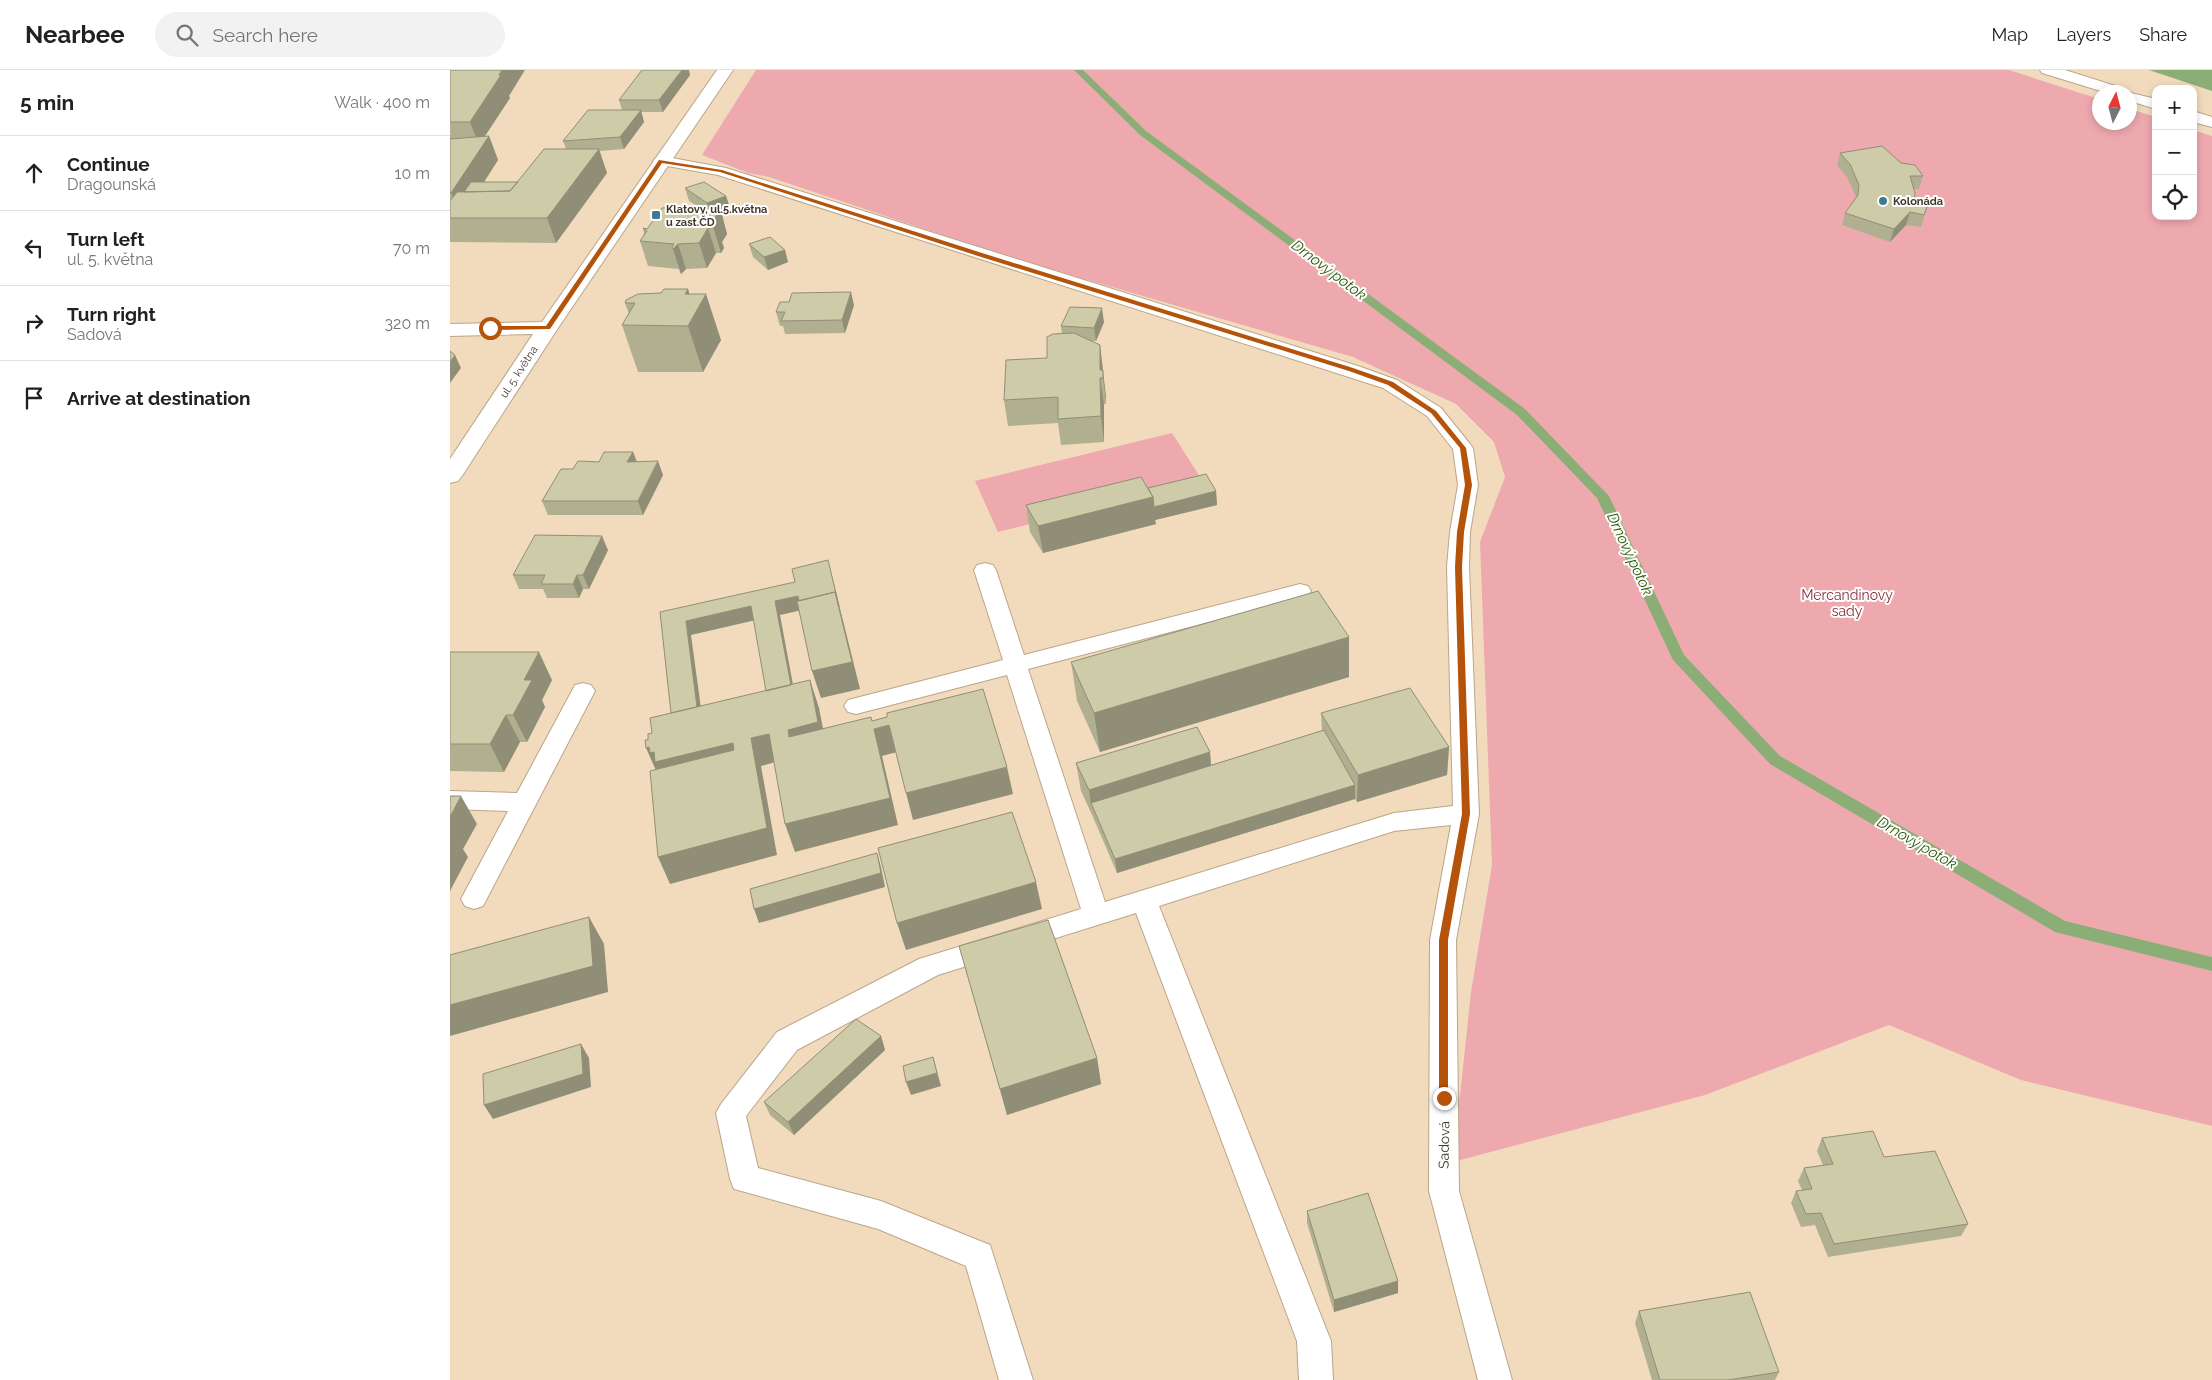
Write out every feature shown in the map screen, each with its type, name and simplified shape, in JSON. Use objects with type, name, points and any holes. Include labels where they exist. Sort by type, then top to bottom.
[{"type":"street","name":"ul. 5. května","points":[[450,476],[660,161],[724,70]]},
{"type":"street","points":[[2048,70],[2096,85]]},
{"type":"street","points":[[2137,98],[2152,103]]},
{"type":"street","points":[[2197,117],[2212,122]]},
{"type":"street","points":[[450,330],[548,328]]},
{"type":"lane","name":"Sadová","points":[[660,161],[721,171],[1351,370],[1390,384],[1434,412],[1463,448],[1468,485],[1460,532],[1458,567],[1466,814],[1443,940],[1444,1191],[1495,1380]]},
{"type":"lane","points":[[984,570],[1096,915]]},
{"type":"lane","points":[[856,706],[1300,591]]},
{"type":"lane","points":[[474,899],[583,690]]},
{"type":"lane","points":[[450,800],[525,802]]},
{"type":"lane","points":[[1016,1380],[979,1256],[881,1215],[745,1179],[730,1113],[787,1041],[929,967],[1394,822],[1466,814]]},
{"type":"lane","points":[[1144,900],[1314,1341],[1316,1380]]},
{"type":"green space","name":"Mercandinovy sady","points":[[756,70],[2009,70],[2092,97],[2092,130],[2137,130],[2137,111],[2152,116],[2152,220],[2197,220],[2197,131],[2212,136],[2212,1126],[2021,1080],[1889,1025],[1705,1095],[1453,1162],[1471,992],[1492,865],[1480,542],[1505,477],[1494,442],[1456,404],[1353,357],[1005,256],[769,177],[748,173],[702,155]]},
{"type":"green space","points":[[1172,433],[1202,480],[998,532],[975,481]]},
{"type":"shaded area","points":[[2149,70],[2212,70],[2212,91]]},
{"type":"building","points":[[450,70],[502,70],[499,75],[501,75],[470,122],[450,122]]},
{"type":"building","points":[[642,70],[682,70],[659,100],[619,100]]},
{"type":"building","points":[[588,110],[641,110],[620,137],[563,141]]},
{"type":"building","points":[[489,136],[451,193],[450,193],[450,139]]},
{"type":"building","name":"Kolonáda","points":[[1882,146],[1901,163],[1915,165],[1923,176],[1910,176],[1915,193],[1914,201],[1928,204],[1924,215],[1910,212],[1894,229],[1845,213],[1858,195],[1859,185],[1850,164],[1840,153]]},
{"type":"building","points":[[544,149],[599,149],[547,218],[450,218],[450,201],[457,192],[510,191]]},
{"type":"building","points":[[471,182],[518,182],[510,191],[464,192]]},
{"type":"building","points":[[704,182],[726,196],[707,203],[685,188]]},
{"type":"building","points":[[683,206],[720,209],[712,223],[717,223],[713,228],[708,228],[699,243],[678,244],[673,249],[674,244],[640,241],[647,231],[643,228],[647,229],[662,208]]},
{"type":"building","points":[[770,237],[785,250],[764,257],[749,244]]},
{"type":"building","points":[[664,289],[688,289],[685,294],[706,294],[688,326],[622,325],[635,303],[625,303],[626,300],[638,294],[661,293]]},
{"type":"building","points":[[851,292],[842,320],[781,321],[785,312],[776,312],[780,302],[789,302],[792,293]]},
{"type":"building","points":[[1070,307],[1102,308],[1094,328],[1061,326]]},
{"type":"building","points":[[1074,333],[1100,345],[1100,370],[1103,370],[1103,378],[1100,378],[1101,416],[1058,419],[1058,397],[1004,400],[1006,360],[1047,358],[1047,337],[1053,334]]},
{"type":"building","points":[[450,351],[455,355],[450,362]]},
{"type":"building","points":[[604,452],[633,452],[627,462],[658,461],[638,501],[542,501],[561,469],[573,469],[578,461],[599,462]]},
{"type":"building","points":[[1206,474],[1216,491],[1154,507],[1153,497],[1148,488]]},
{"type":"building","points":[[1141,477],[1153,497],[1038,526],[1026,505]]},
{"type":"building","points":[[535,535],[602,536],[583,575],[577,575],[573,584],[541,584],[545,575],[513,575]]},
{"type":"building","points":[[828,560],[839,606],[835,592],[799,601],[798,596],[775,601],[791,685],[766,691],[751,606],[686,621],[697,707],[671,713],[660,612],[795,582],[792,569]]},
{"type":"building","points":[[1318,591],[1349,637],[1094,713],[1071,662]]},
{"type":"building","points":[[835,592],[852,662],[812,671],[797,601]]},
{"type":"building","points":[[450,652],[539,652],[524,680],[532,680],[513,715],[506,715],[490,744],[450,744]]},
{"type":"building","points":[[810,680],[818,722],[788,730],[789,737],[871,717],[872,721],[887,717],[887,713],[983,689],[1007,767],[906,793],[889,725],[874,729],[890,798],[785,824],[769,734],[751,738],[767,828],[658,857],[650,771],[734,750],[733,743],[655,762],[654,752],[650,753],[649,747],[646,748],[645,740],[648,740],[648,734],[652,733],[650,718]]},
{"type":"building","points":[[1410,688],[1449,747],[1358,775],[1321,713]]},
{"type":"building","points":[[1197,727],[1210,752],[1089,790],[1076,763]]},
{"type":"building","points":[[1324,730],[1355,785],[1115,859],[1091,803]]},
{"type":"building","points":[[450,796],[461,796],[450,817]]},
{"type":"building","points":[[1012,812],[1036,882],[897,923],[878,848]]},
{"type":"building","points":[[877,853],[881,873],[754,909],[750,889]]},
{"type":"building","points":[[589,917],[593,966],[450,1005],[450,955]]},
{"type":"building","points":[[1048,920],[1097,1058],[1000,1089],[959,946]]},
{"type":"building","points":[[856,1019],[881,1036],[788,1122],[764,1102]]},
{"type":"building","points":[[581,1044],[583,1074],[484,1105],[483,1074]]},
{"type":"building","points":[[933,1057],[937,1073],[906,1082],[903,1066]]},
{"type":"building","points":[[1873,1131],[1884,1157],[1935,1151],[1968,1224],[1834,1244],[1821,1213],[1806,1214],[1796,1191],[1812,1189],[1804,1168],[1833,1164],[1822,1138]]},
{"type":"building","points":[[1368,1193],[1398,1281],[1334,1300],[1307,1211]]},
{"type":"building","points":[[1750,1292],[1779,1372],[1728,1380],[1660,1380],[1639,1311]]},
{"type":"waterway","name":"Drnový potok","points":[[1078,70],[1143,133],[1521,412],[1603,496],[1678,657],[1775,760],[2061,927],[2212,964]]},
{"type":"place","name":"Kolonáda","points":[[1883,201]]},
{"type":"place","name":"Klatovy, ul.5.května u zast.ČD","points":[[656,215]]},
{"type":"route","points":[[490,328],[548,328],[660,161],[721,171],[1351,370],[1390,384],[1434,412],[1463,448],[1468,485],[1460,532],[1458,567],[1466,814],[1443,940],[1444,1098]]}]
